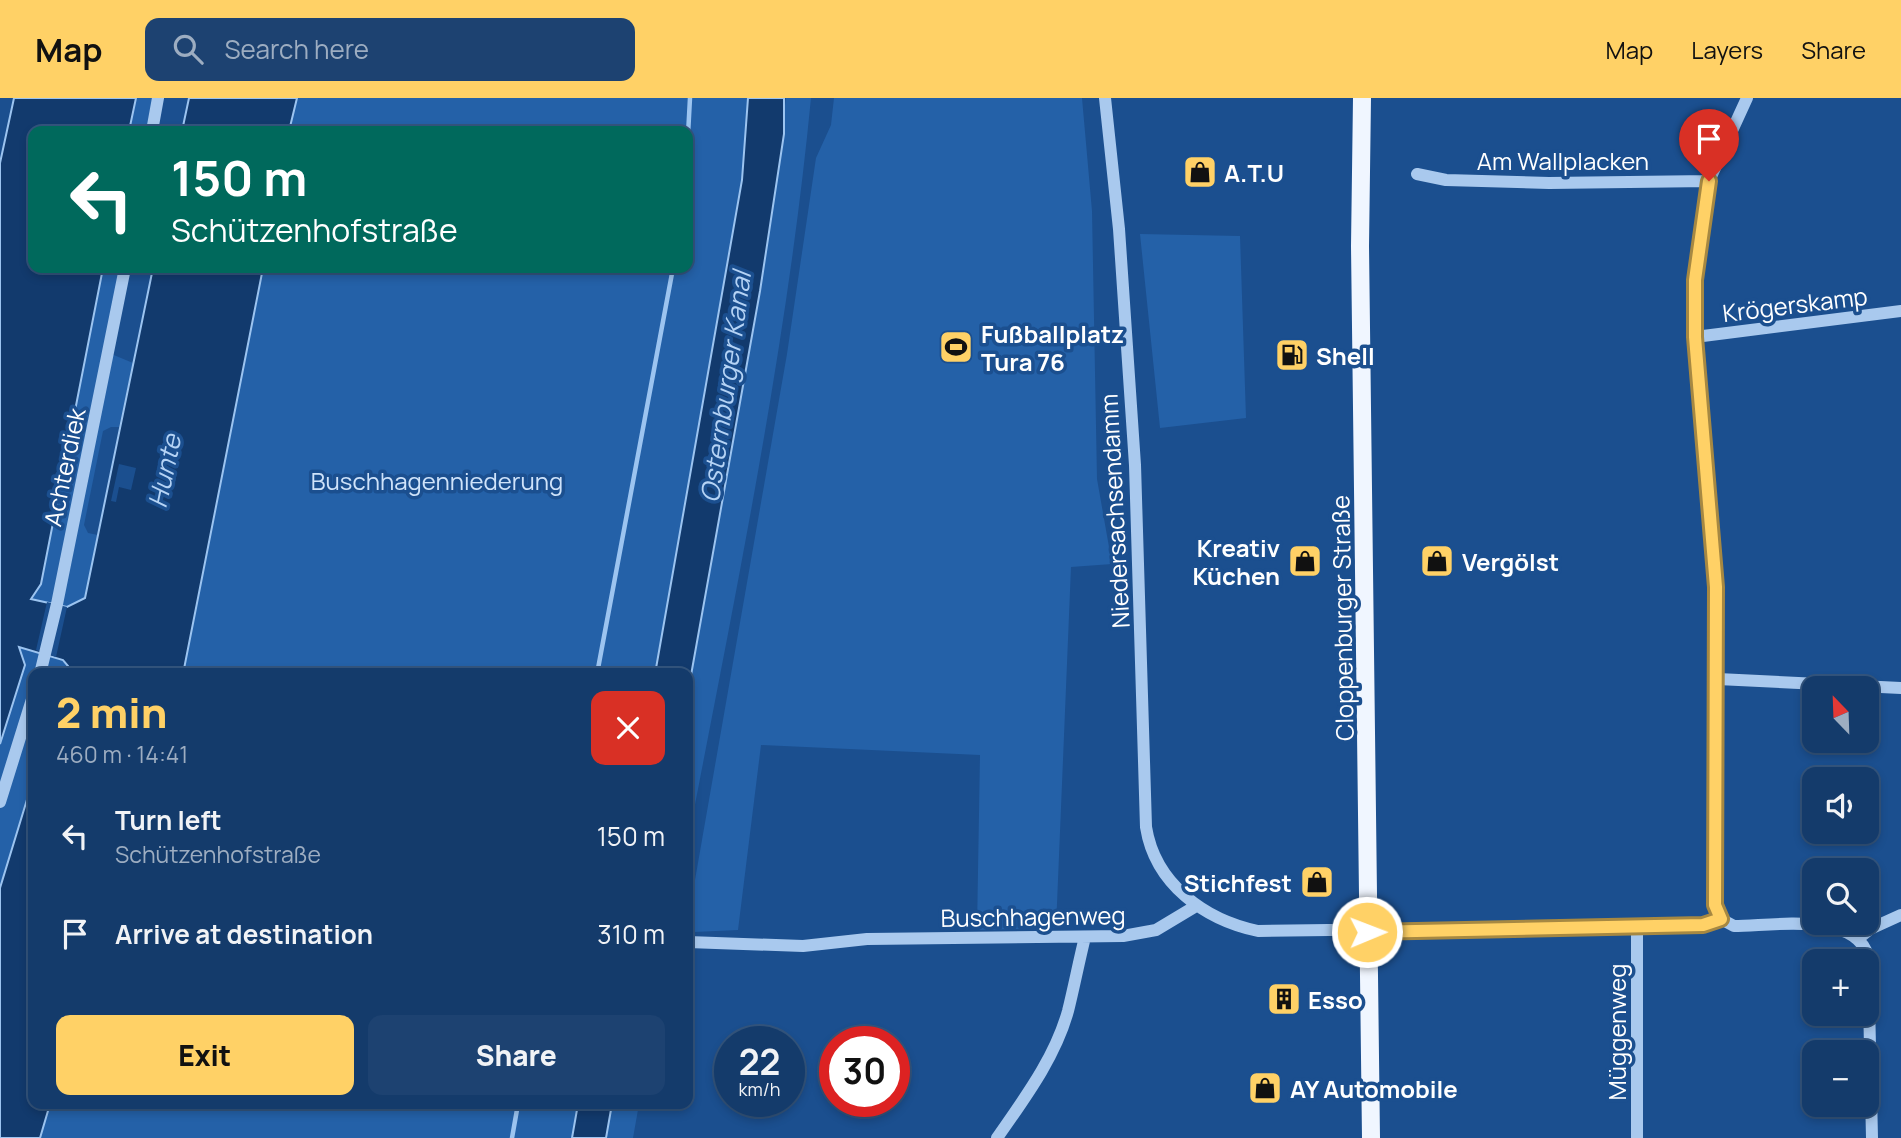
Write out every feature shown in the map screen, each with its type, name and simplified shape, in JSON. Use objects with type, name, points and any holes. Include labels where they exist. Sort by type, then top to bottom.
[{"type":"main road","name":"Cloppenburger Straße","points":[[1362,98],[1360,230],[1368,712],[1367,932],[1371,1138]]},
{"type":"street","points":[[153,126],[159,98]]},
{"type":"street","name":"Niedersachsendamm","points":[[1105,98],[1119,229],[1135,465],[1146,827],[1149,843],[1165,871],[1176,887],[1196,906]]},
{"type":"street","points":[[1747,98],[1709,181],[1695,280],[1695,337],[1713,538],[1717,678],[1715,905],[1721,919],[1734,926],[1835,926],[1859,938],[1867,950],[1869,965],[1872,1138]]},
{"type":"street","name":"Am Wallplacken","points":[[1417,174],[1446,180],[1498,182],[1709,181]]},
{"type":"street","name":"Achterdiek","points":[[42,668],[124,273]]},
{"type":"street","name":"Krögerskamp","points":[[1695,337],[1901,311]]},
{"type":"street","points":[[1717,678],[1901,688]]},
{"type":"street","points":[[0,802],[28,712]]},
{"type":"street","points":[[1196,906],[1214,917],[1258,931],[1367,932],[1703,925],[1721,919]]},
{"type":"street","name":"Buschhagenweg","points":[[693,942],[803,946],[867,939],[1085,937],[1148,933],[1184,916],[1196,906]]},
{"type":"street","points":[[1859,938],[1870,929],[1901,915]]},
{"type":"street","name":"Müggenweg","points":[[1637,926],[1637,1138]]},
{"type":"street","points":[[997,1138],[1044,1067],[1057,1038],[1068,1012],[1085,937]]},
{"type":"green space","points":[[136,98],[158,98],[153,126],[130,126]]},
{"type":"green space","name":"Buschhagenniederung","points":[[297,98],[748,98],[742,180],[656,668],[184,668],[262,273],[693,273],[693,126],[290,126]]},
{"type":"green space","points":[[786,98],[811,98],[801,192],[774,378],[693,815],[692,668],[760,291]]},
{"type":"green space","points":[[834,98],[1082,98],[1092,211],[1097,479],[1112,564],[1071,567],[1056,928],[977,930],[980,755],[761,745],[738,930],[693,930],[693,891],[787,354],[816,158],[831,125]]},
{"type":"green space","points":[[1140,234],[1240,236],[1246,418],[1160,428]]},
{"type":"green space","points":[[102,273],[124,273],[109,353],[133,363],[119,427],[103,431],[84,525],[88,533],[98,535],[85,598],[67,607],[30,598],[41,584]]},
{"type":"green space","points":[[18,647],[63,660],[68,666],[28,668],[28,796],[0,888],[0,744],[25,665]]},
{"type":"green space","points":[[49,1109],[577,1109],[572,1138],[40,1138]]},
{"type":"green space","points":[[611,1109],[638,1109],[633,1138],[606,1138]]},
{"type":"water","name":"Hunte","points":[[14,98],[136,98],[130,126],[28,126],[28,273],[102,273],[41,584],[31,599],[67,607],[85,598],[152,273],[262,273],[184,668],[68,668],[63,660],[19,647],[25,665],[0,744],[0,163]]},
{"type":"water","points":[[189,98],[297,98],[290,126],[183,126]]},
{"type":"water","name":"Osternburger Kanal","points":[[748,98],[784,98],[784,134],[760,291],[692,668],[656,668],[742,180]]},
{"type":"water","points":[[28,796],[28,1109],[49,1109],[40,1138],[0,1138],[0,888]]},
{"type":"water","points":[[577,1109],[611,1109],[606,1138],[572,1138]]},
{"type":"pier","points":[[119,464],[136,468],[131,490],[119,487],[116,502],[111,501]]},
{"type":"pier","points":[[47,602],[67,607],[56,657],[36,650]]},
{"type":"waterway","points":[[688,126],[690,98]]},
{"type":"waterway","points":[[598,668],[672,273]]},
{"type":"waterway","points":[[512,1138],[517,1109]]},
{"type":"place","name":"A.T.U","points":[[1200,172]]},
{"type":"place","name":"Fußballplatz Tura 76","points":[[956,347]]},
{"type":"place","name":"Shell","points":[[1292,355]]},
{"type":"place","name":"Kreativ Küchen","points":[[1305,561]]},
{"type":"place","name":"Vergölst","points":[[1437,561]]},
{"type":"place","name":"Stichfest","points":[[1317,882]]},
{"type":"place","name":"Esso","points":[[1284,999]]},
{"type":"place","name":"AY Automobile","points":[[1265,1088]]},
{"type":"route","points":[[1367,932],[1703,925],[1721,919],[1715,905],[1716,587],[1695,337],[1695,280],[1709,181]]}]
